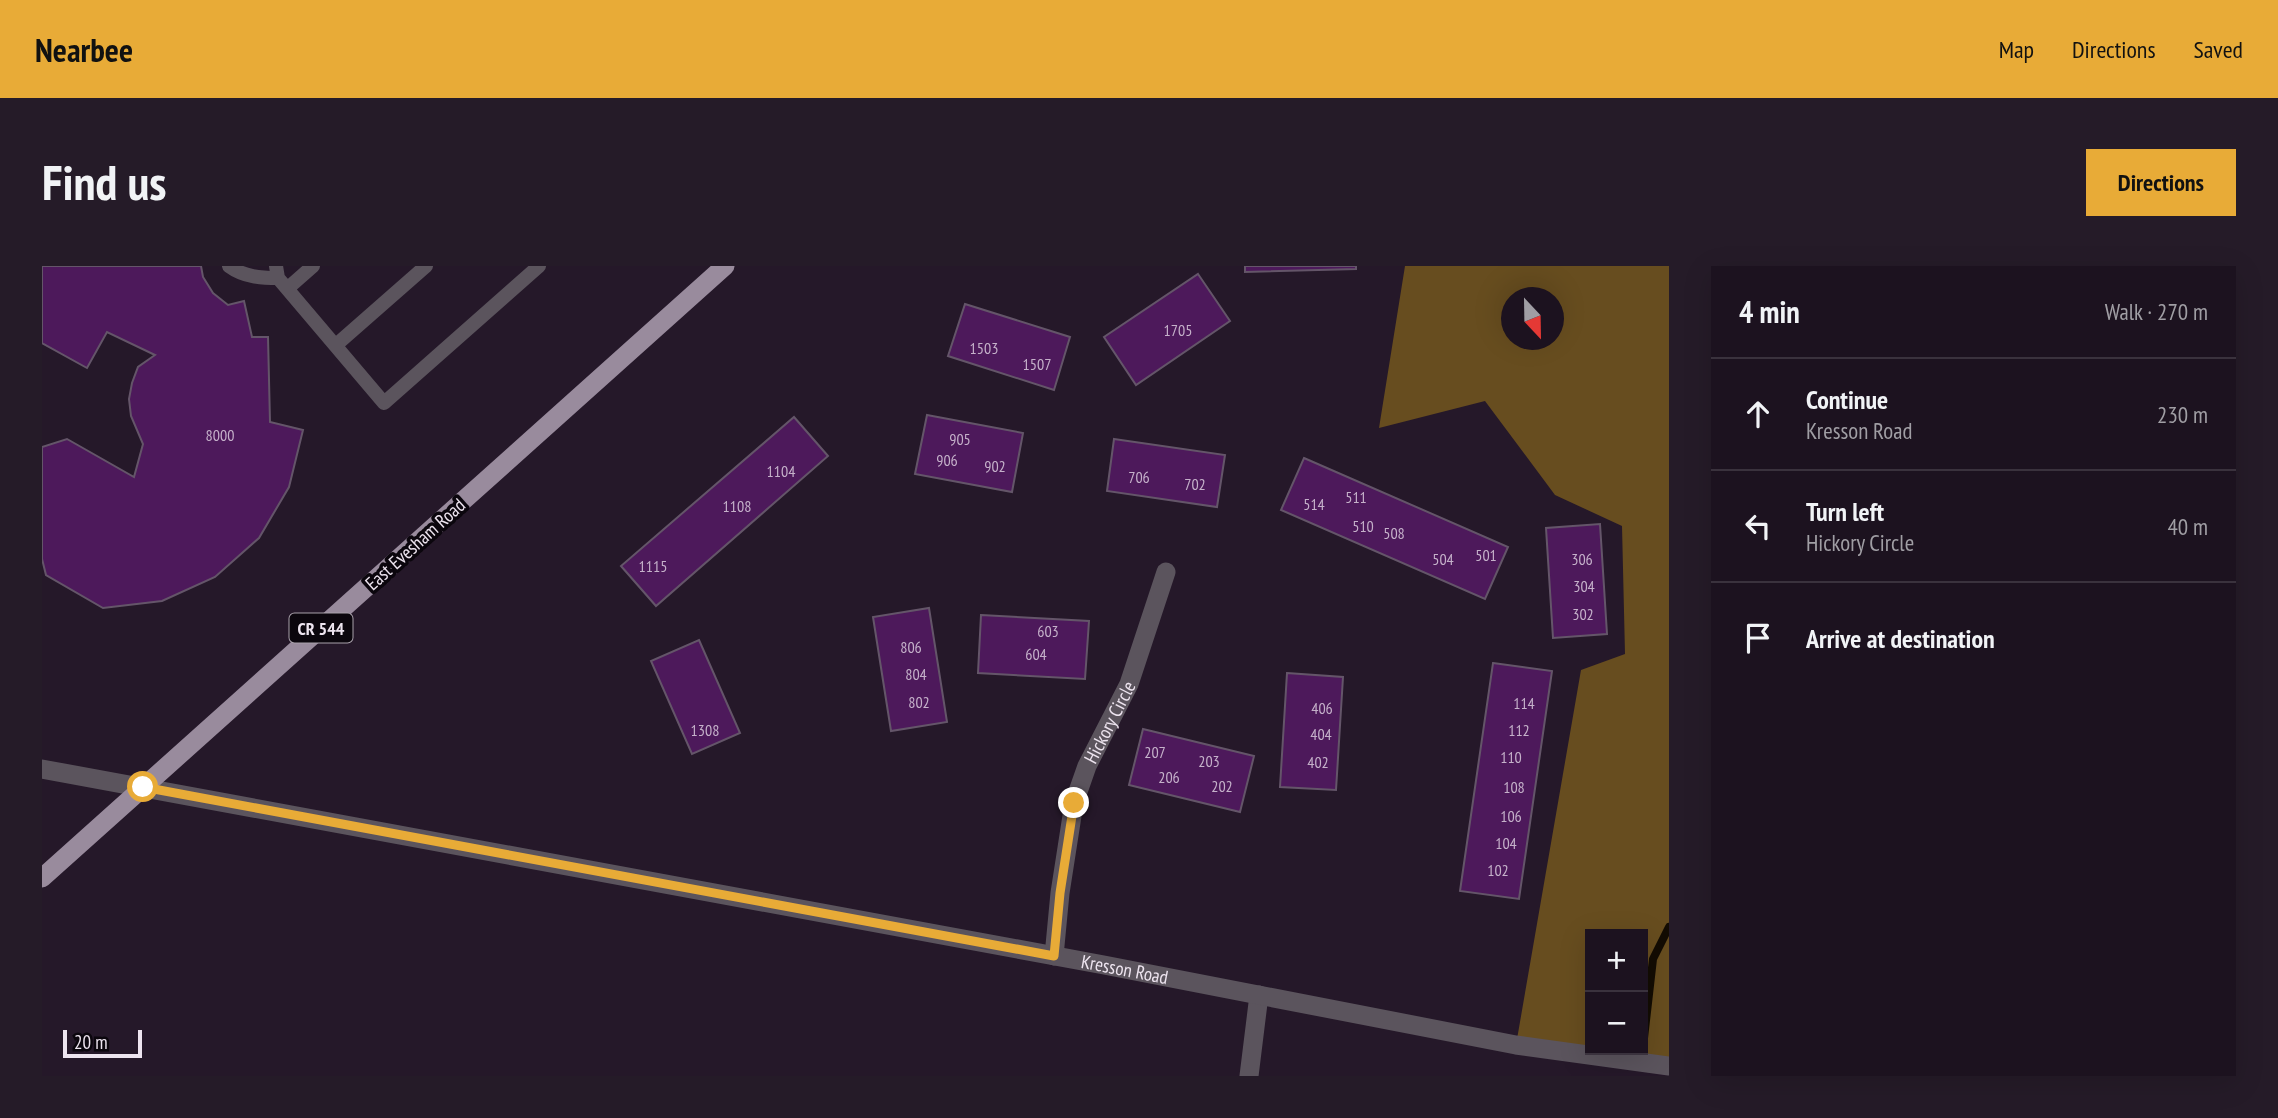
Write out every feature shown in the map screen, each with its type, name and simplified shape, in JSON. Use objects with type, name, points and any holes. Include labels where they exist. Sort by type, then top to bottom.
[{"type":"main road","name":"East Evesham Road","points":[[42,878],[725,266]]},
{"type":"street","name":"Hickory Circle","points":[[1054,956],[1060,893],[1074,803],[1087,766],[1129,684],[1166,572]]},
{"type":"street","name":"Kresson Road","points":[[42,769],[1054,956],[1516,1045],[1669,1066]]},
{"type":"street","points":[[1248,1076],[1259,995]]},
{"type":"lane","points":[[229,266],[257,278],[281,277],[313,266]]},
{"type":"lane","points":[[336,345],[426,266]]},
{"type":"lane","points":[[281,277],[384,402],[539,266]]},
{"type":"shaded area","points":[[1405,266],[1669,266],[1669,1066],[1589,1055],[1648,1055],[1648,929],[1585,929],[1585,1054],[1516,1045],[1581,670],[1625,654],[1622,526],[1555,495],[1485,401],[1379,428]]},
{"type":"building","points":[[42,266],[201,266],[203,277],[213,293],[228,305],[244,301],[252,337],[268,337],[270,422],[303,430],[289,487],[259,538],[215,577],[162,601],[103,608],[46,575],[42,559],[42,447],[67,439],[134,477],[143,444],[131,416],[129,399],[138,367],[155,355],[107,332],[87,368],[42,343]]},
{"type":"building","points":[[1245,266],[1356,266],[1356,269],[1245,272]]},
{"type":"building","points":[[1198,274],[1230,321],[1136,385],[1104,337]]},
{"type":"building","points":[[965,304],[1070,337],[1054,390],[948,356]]},
{"type":"building","points":[[927,415],[1023,433],[1012,492],[915,474]]},
{"type":"building","points":[[794,417],[828,456],[656,606],[621,566]]},
{"type":"building","points":[[1114,439],[1225,455],[1217,507],[1107,491]]},
{"type":"building","points":[[1304,458],[1508,547],[1485,599],[1281,510]]},
{"type":"building","points":[[1600,524],[1607,634],[1553,638],[1546,528]]},
{"type":"building","points":[[929,608],[947,722],[891,731],[873,617]]},
{"type":"building","points":[[981,615],[1089,621],[1085,679],[978,673]]},
{"type":"building","points":[[699,640],[740,733],[692,754],[651,661]]},
{"type":"building","points":[[1493,663],[1552,671],[1519,899],[1460,891]]},
{"type":"building","points":[[1287,673],[1343,677],[1336,790],[1280,787]]},
{"type":"building","points":[[1143,729],[1254,756],[1240,812],[1129,785]]},
{"type":"waterway","points":[[1648,1003],[1653,959],[1669,927]]},
{"type":"route","points":[[143,787],[1054,956],[1060,893],[1074,803]]}]
